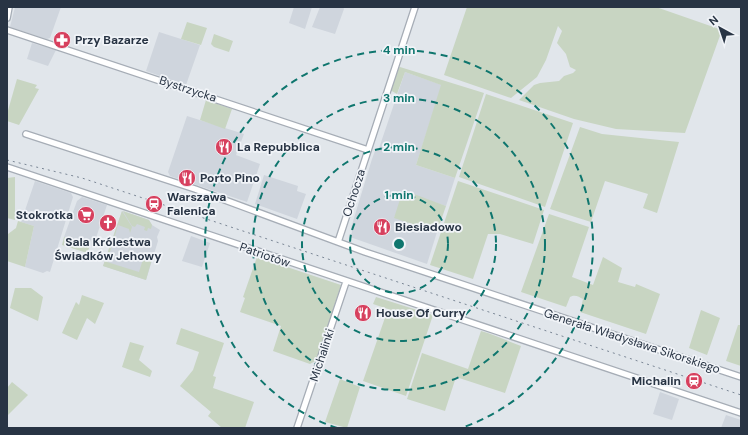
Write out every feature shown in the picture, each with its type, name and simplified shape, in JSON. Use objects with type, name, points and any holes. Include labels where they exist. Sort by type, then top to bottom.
[{"type":"main road","points":[[7,18],[9,7]]},
{"type":"main road","name":"Ochocza","points":[[338,242],[415,7]]},
{"type":"main road","name":"Bystrzycka","points":[[7,30],[368,150]]},
{"type":"main road","points":[[26,134],[226,200],[338,242]]},
{"type":"main road","name":"Patriotów","points":[[7,166],[346,282],[741,413]]},
{"type":"main road","name":"Generała Władysława Sikorskiego","points":[[338,242],[741,377]]},
{"type":"main road","name":"Michalinki","points":[[297,428],[346,282]]},
{"type":"shaded area","points":[[15,7],[61,7],[50,38],[47,39],[10,27]]},
{"type":"shaded area","points":[[294,7],[312,7],[305,29],[289,23]]},
{"type":"shaded area","points":[[320,7],[343,7],[344,9],[335,34],[312,27]]},
{"type":"shaded area","points":[[159,32],[200,45],[186,85],[146,71]]},
{"type":"shaded area","points":[[32,43],[56,50],[48,66],[27,59]]},
{"type":"shaded area","points":[[405,72],[442,85],[416,165],[455,178],[446,206],[425,198],[394,217],[437,232],[427,264],[350,237],[352,232],[351,228],[372,159],[375,151],[378,151]]},
{"type":"shaded area","points":[[187,116],[244,134],[236,155],[260,164],[247,202],[170,176],[168,172]]},
{"type":"shaded area","points":[[264,175],[298,186],[297,191],[306,194],[297,219],[255,204]]},
{"type":"shaded area","points":[[35,181],[71,193],[73,197],[50,272],[47,271],[43,273],[25,267],[34,226],[21,222]]},
{"type":"shaded area","points":[[82,197],[107,205],[93,247],[64,237],[77,201]]},
{"type":"shaded area","points":[[122,211],[149,220],[152,225],[160,230],[146,280],[103,266]]},
{"type":"shaded area","points":[[191,236],[210,243],[202,267],[182,261]]},
{"type":"shaded area","points":[[660,392],[679,399],[672,420],[653,414]]},
{"type":"shaded area","points":[[726,415],[741,420],[741,428],[721,428]]},
{"type":"green space","points":[[467,7],[656,7],[722,30],[685,133],[616,129],[574,119],[519,100],[534,85],[559,81],[564,76],[573,73],[576,70],[570,67],[566,54],[557,43],[562,31],[558,26],[546,60],[537,77],[511,98],[444,75]]},
{"type":"green space","points":[[187,22],[207,28],[201,45],[181,39]]},
{"type":"green space","points":[[214,34],[233,41],[229,52],[214,47],[211,44]]},
{"type":"green space","points":[[400,67],[484,93],[455,178],[416,165],[441,85],[405,72],[397,94],[390,90],[398,68]]},
{"type":"green space","points":[[17,79],[37,85],[35,88],[39,89],[19,125],[7,121],[7,114]]},
{"type":"green space","points":[[486,94],[573,123],[545,207],[459,177]]},
{"type":"green space","points":[[206,100],[232,109],[225,129],[200,120]]},
{"type":"green space","points":[[580,127],[602,134],[679,142],[657,213],[643,208],[648,194],[605,181],[591,222],[550,209]]},
{"type":"green space","points":[[15,177],[15,220],[7,218],[7,178]]},
{"type":"green space","points":[[458,181],[544,210],[533,244],[500,234],[488,234],[473,279],[430,265]]},
{"type":"green space","points":[[403,190],[446,206],[437,232],[394,218]]},
{"type":"green space","points":[[122,211],[132,227],[130,233],[129,229],[118,225],[107,262],[139,272],[144,256],[152,259],[146,280],[103,266]]},
{"type":"green space","points":[[123,211],[149,220],[152,225],[151,229],[148,228],[147,231],[144,230],[145,227],[137,224],[135,227],[132,226]]},
{"type":"green space","points":[[549,214],[589,227],[572,277],[593,285],[603,257],[622,268],[618,282],[635,287],[636,284],[660,294],[646,334],[580,312],[583,299],[577,296],[570,297],[566,307],[521,292]]},
{"type":"green space","points":[[18,221],[34,226],[25,267],[7,261],[8,234],[16,228]]},
{"type":"green space","points":[[64,237],[90,246],[87,253],[62,245]]},
{"type":"green space","points":[[257,257],[341,285],[317,360],[310,364],[273,351],[281,326],[240,312],[245,298],[243,297]]},
{"type":"green space","points":[[15,288],[31,288],[43,297],[38,321],[10,308]]},
{"type":"green space","points":[[82,295],[104,303],[95,324],[87,318],[77,340],[62,333],[76,302],[79,305]]},
{"type":"green space","points":[[376,297],[433,315],[406,396],[363,381],[388,309],[373,304]]},
{"type":"green space","points":[[701,310],[720,318],[707,355],[689,348]]},
{"type":"green space","points":[[738,325],[741,325],[741,366],[726,361]]},
{"type":"green space","points":[[181,328],[224,343],[213,376],[216,377],[213,388],[254,402],[245,428],[222,428],[208,416],[211,412],[180,386],[193,370],[199,352],[176,344]]},
{"type":"green space","points":[[481,331],[521,346],[505,393],[456,377],[445,411],[407,399],[422,353],[468,369]]},
{"type":"green space","points":[[130,342],[144,346],[139,360],[152,371],[150,377],[122,367]]},
{"type":"green space","points":[[340,379],[360,387],[347,428],[325,422]]},
{"type":"green space","points":[[12,382],[28,395],[7,416],[7,388]]},
{"type":"railway","points":[[7,160],[82,178],[741,395]]},
{"type":"place","name":"Przy Bazarze","points":[[62,40]]},
{"type":"place","name":"La Repubblica","points":[[224,147]]},
{"type":"place","name":"Porto Pino","points":[[187,178]]},
{"type":"place","name":"Warszawa Falenica","points":[[154,204]]},
{"type":"place","name":"Stokrotka","points":[[86,215]]},
{"type":"place","name":"Sala Królestwa Świadków Jehowy","points":[[108,223]]},
{"type":"place","name":"Biesiadowo","points":[[382,227]]},
{"type":"place","name":"House Of Curry","points":[[363,313]]},
{"type":"place","name":"Michalin","points":[[694,381]]}]
